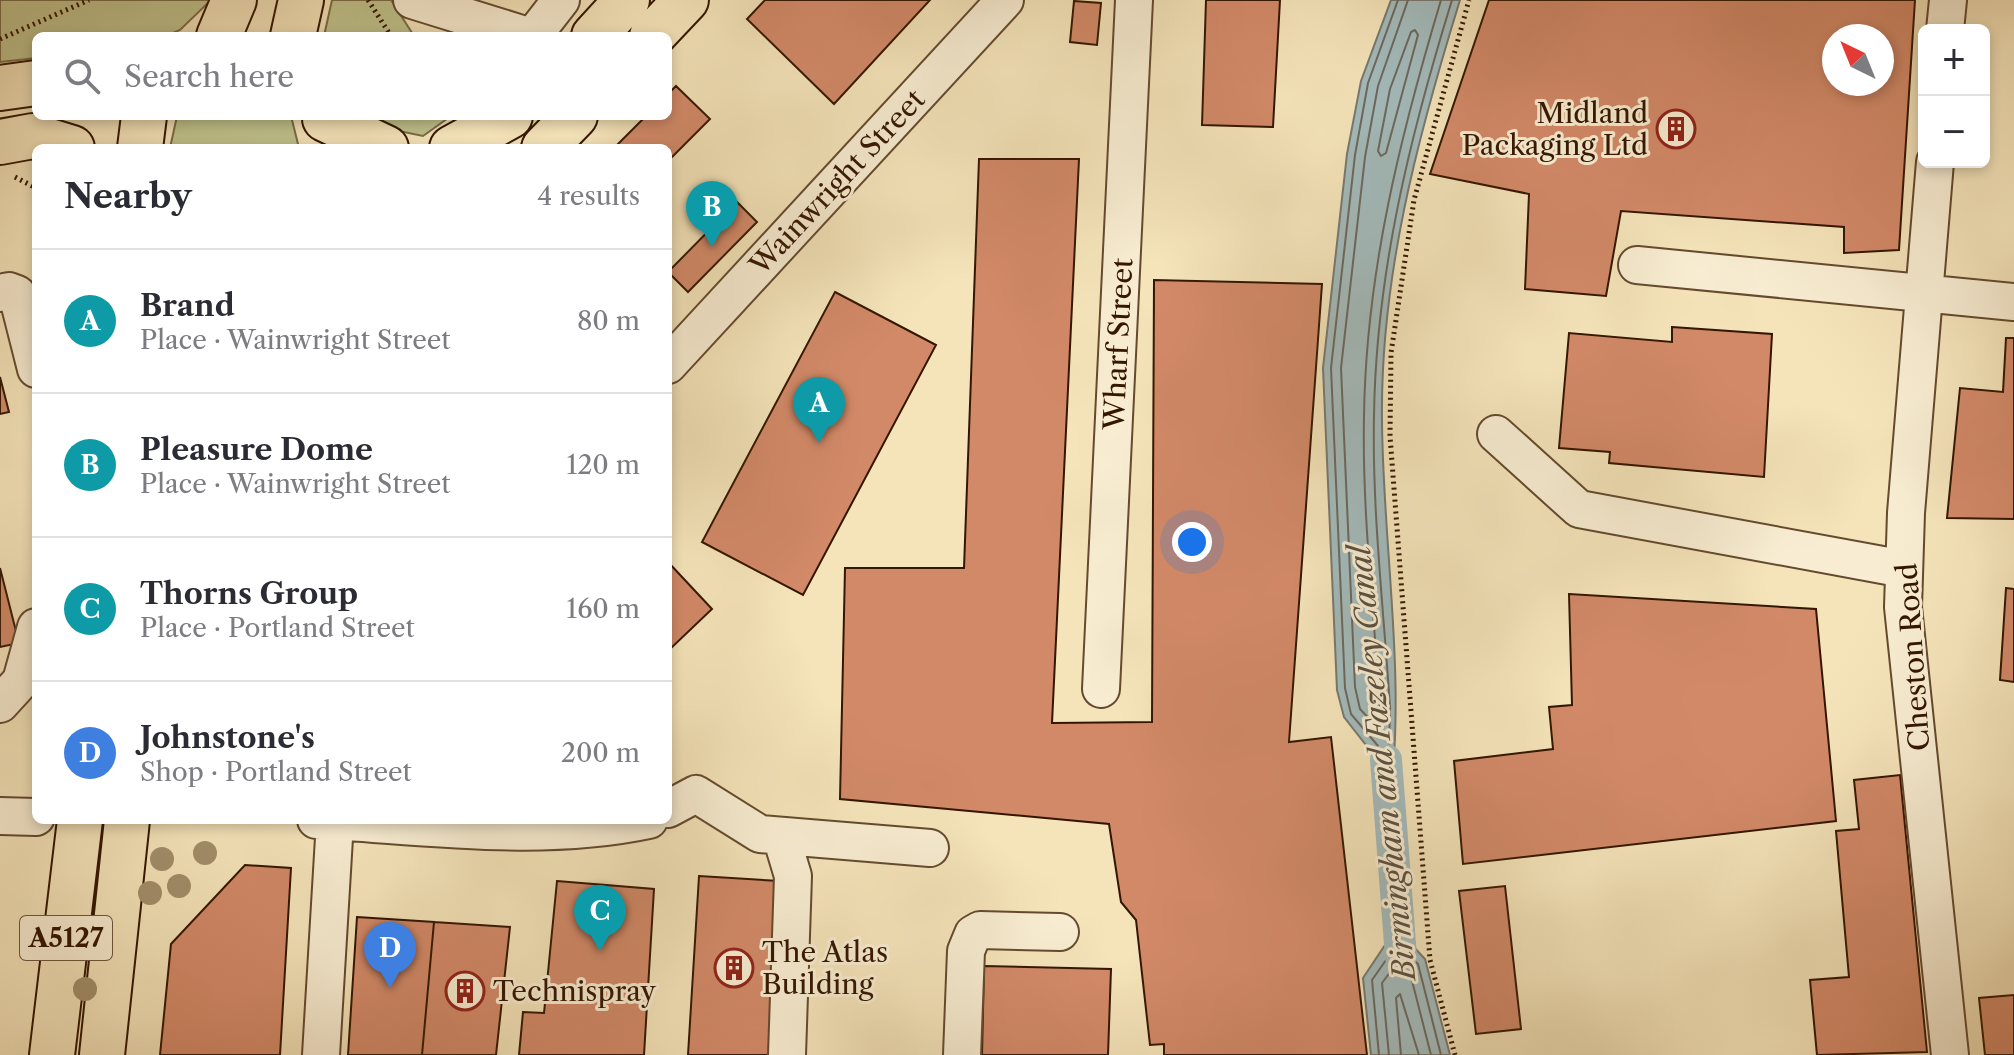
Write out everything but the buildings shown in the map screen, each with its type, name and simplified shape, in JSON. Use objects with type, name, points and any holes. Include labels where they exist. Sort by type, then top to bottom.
[{"type":"main road","points":[[221,32],[234,0]]},
{"type":"main road","points":[[294,32],[301,0]]},
{"type":"main road","points":[[598,32],[627,0]]},
{"type":"main road","points":[[656,32],[686,0]]},
{"type":"main road","points":[[0,88],[32,84]]},
{"type":"main road","points":[[140,144],[144,120]]},
{"type":"main road","points":[[459,144],[503,120]]},
{"type":"main road","points":[[548,144],[571,120]]},
{"type":"main road","points":[[325,128],[374,144]]},
{"type":"main road","points":[[0,142],[33,136],[59,144]]},
{"type":"main road","name":"A5127","points":[[52,1055],[80,824]]},
{"type":"main road","name":"A5127","points":[[102,1055],[127,824]]},
{"type":"street","points":[[412,0],[518,32]]},
{"type":"street","points":[[534,32],[561,0]]},
{"type":"street","name":"Wainwright Street","points":[[672,361],[1005,0]]},
{"type":"street","name":"Wharf Street","points":[[1101,689],[1134,0]]},
{"type":"street","points":[[1946,24],[1948,0]]},
{"type":"street","name":"Cheston Road","points":[[1934,168],[1903,607],[1950,1055]]},
{"type":"street","points":[[1637,265],[2014,302]]},
{"type":"street","points":[[0,293],[9,291],[17,294],[32,353]]},
{"type":"street","points":[[1496,434],[1579,509],[1904,569]]},
{"type":"street","points":[[0,704],[21,681],[32,641]]},
{"type":"street","points":[[672,807],[696,794],[760,834],[930,848]]},
{"type":"street","points":[[0,816],[32,817]]},
{"type":"street","points":[[321,1055],[335,824]]},
{"type":"street","points":[[397,824],[543,831],[629,824]]},
{"type":"street","points":[[781,836],[793,876],[787,1055]]},
{"type":"street","points":[[962,1055],[966,951],[973,934],[980,930],[1060,932]]},
{"type":"path","points":[[0,39],[89,0]]},
{"type":"path","points":[[368,0],[388,32]]},
{"type":"path","points":[[1455,1055],[1430,960],[1390,436],[1391,353],[1414,200],[1469,0]]},
{"type":"green space","points":[[0,0],[211,0],[175,32],[32,32],[32,58],[0,62]]},
{"type":"green space","points":[[332,0],[391,0],[411,32],[325,32]]},
{"type":"green space","points":[[176,120],[292,120],[298,144],[171,144]]},
{"type":"green space","points":[[373,120],[445,120],[423,136],[394,130]]},
{"type":"water","points":[[1391,0],[1460,0],[1416,155],[1387,314],[1383,367],[1383,469],[1396,706],[1390,801],[1380,763],[1344,717],[1337,690],[1323,368],[1347,154],[1361,81]]},
{"type":"water","points":[[1397,916],[1410,943],[1425,959],[1450,1055],[1371,1055],[1363,978],[1387,942]]},
{"type":"waterway","name":"Birmingham and Fazeley Canal","points":[[1386,760],[1401,957]]},
{"type":"place","name":"Midland Packaging Ltd","points":[[1676,129]]},
{"type":"place","name":"Pleasure Dome","points":[[712,247]]},
{"type":"place","name":"Brand","points":[[819,443]]},
{"type":"place","name":"Thorns Group","points":[[600,951]]},
{"type":"place","name":"The Atlas Building","points":[[734,968]]},
{"type":"place","name":"Johnstone's","points":[[390,988]]},
{"type":"place","name":"Technispray","points":[[465,991]]}]
